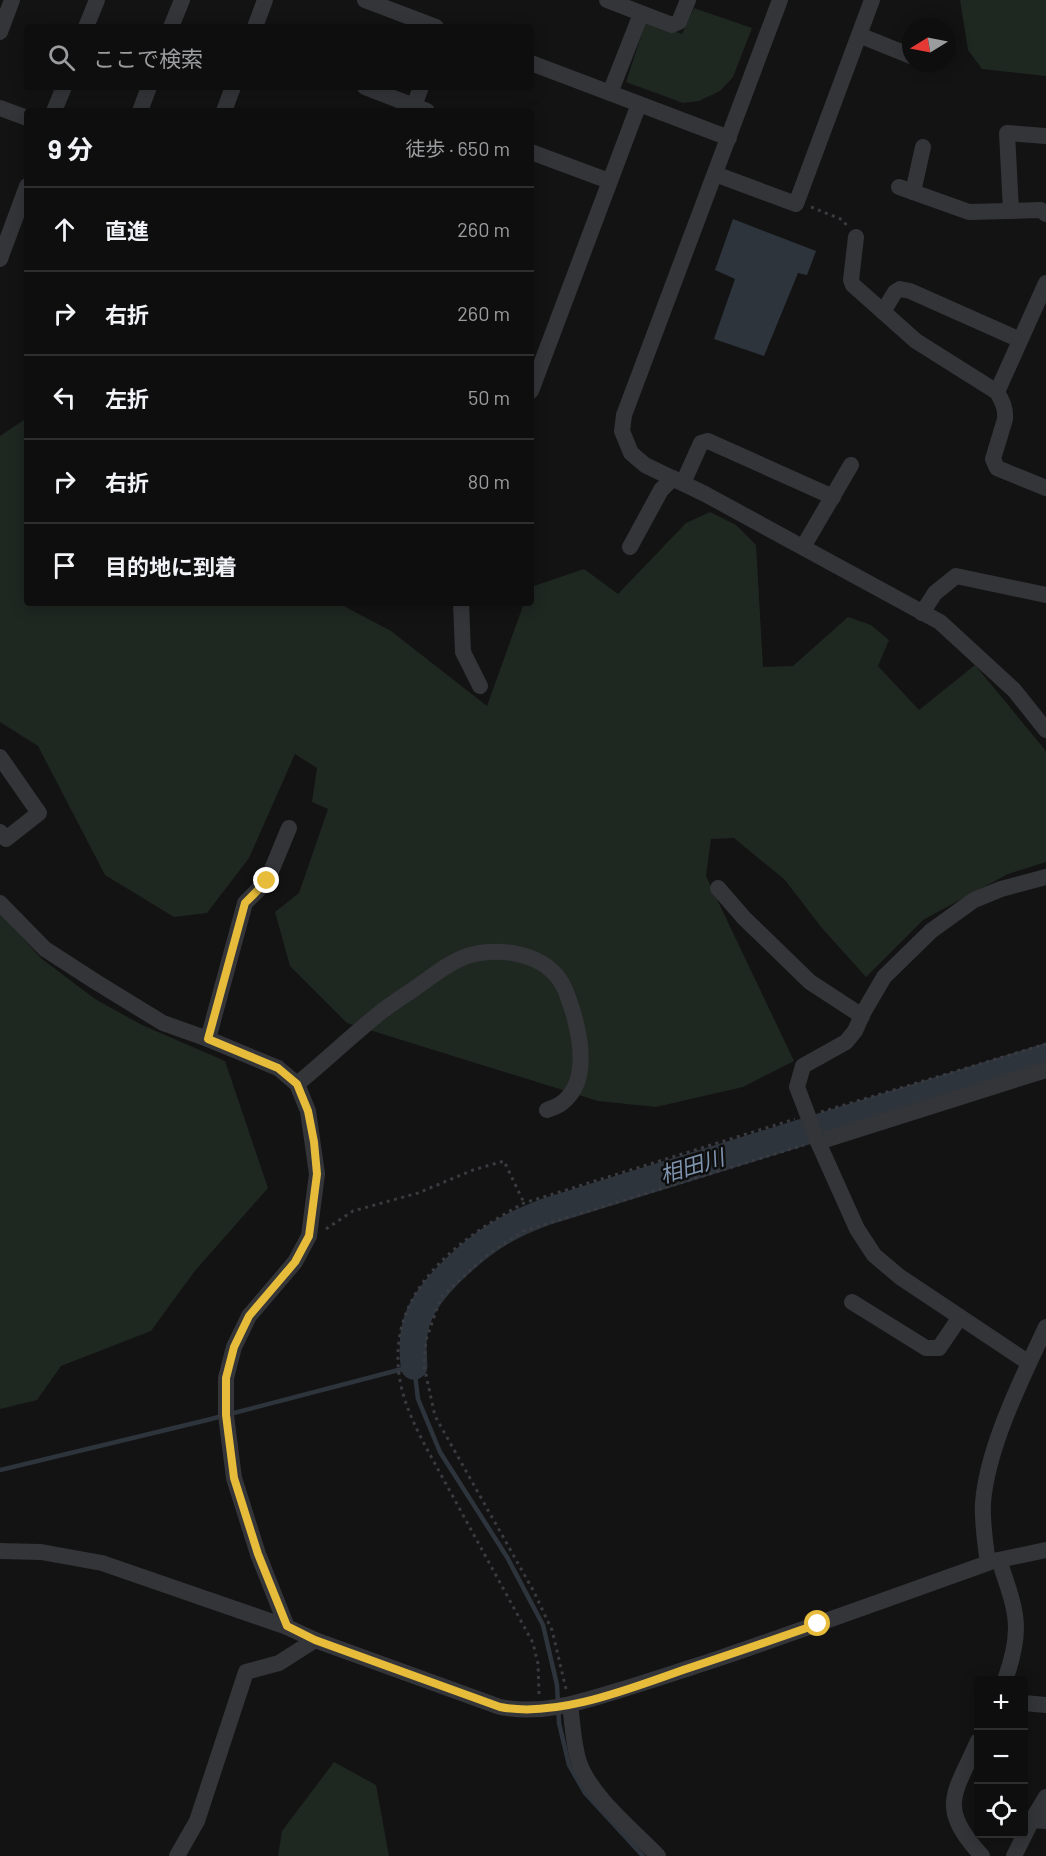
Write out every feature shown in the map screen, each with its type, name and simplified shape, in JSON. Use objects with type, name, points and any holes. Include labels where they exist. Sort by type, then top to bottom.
[{"type":"street","points":[[0,32],[12,0]]},
{"type":"street","points":[[87,24],[97,0]]},
{"type":"street","points":[[172,24],[182,0]]},
{"type":"street","points":[[256,24],[266,0]]},
{"type":"street","points":[[364,0],[384,3],[430,24]]},
{"type":"street","points":[[607,0],[672,25],[680,22],[688,0]]},
{"type":"street","points":[[780,0],[624,415],[622,431],[631,453],[645,465],[674,478],[940,622],[1040,711],[1046,730]]},
{"type":"street","points":[[715,174],[796,204],[872,0]]},
{"type":"street","points":[[610,93],[641,14]]},
{"type":"street","points":[[859,35],[902,52]]},
{"type":"street","points":[[534,64],[729,138]]},
{"type":"street","points":[[55,108],[62,90]]},
{"type":"street","points":[[141,108],[148,90]]},
{"type":"street","points":[[225,108],[232,90]]},
{"type":"street","points":[[372,90],[421,108],[421,90]]},
{"type":"street","points":[[534,383],[639,104]]},
{"type":"street","points":[[0,108],[24,117]]},
{"type":"street","points":[[1011,211],[1008,133],[1046,136]]},
{"type":"street","points":[[923,147],[906,189],[969,212],[1041,210],[1046,214]]},
{"type":"street","points":[[534,155],[609,181]]},
{"type":"street","points":[[0,259],[24,194]]},
{"type":"street","points":[[856,237],[851,280],[853,285],[916,341],[997,392],[1006,412],[993,459],[997,468],[1046,488]]},
{"type":"street","points":[[997,392],[1046,283]]},
{"type":"street","points":[[883,312],[895,292],[900,289],[910,291],[1020,340]]},
{"type":"street","points":[[630,547],[661,490],[674,478],[701,443],[708,441],[832,497]]},
{"type":"street","points":[[803,547],[851,465]]},
{"type":"street","points":[[922,613],[935,593],[956,576],[1046,596]]},
{"type":"street","points":[[461,606],[463,651],[480,686]]},
{"type":"street","points":[[0,757],[39,813],[6,839],[0,832]]},
{"type":"street","points":[[208,1039],[245,903],[267,881],[289,828]]},
{"type":"street","points":[[1029,1362],[900,1277],[874,1256],[857,1229],[817,1139],[797,1087],[803,1066],[846,1042],[855,1031],[884,977],[932,931],[974,900],[1001,889],[1046,877]]},
{"type":"street","points":[[718,888],[744,918],[810,982],[862,1016]]},
{"type":"street","points":[[0,903],[45,949],[163,1023],[278,1068],[297,1084],[308,1111],[317,1174],[309,1232],[295,1262],[249,1316],[234,1347],[226,1378],[226,1415],[234,1478],[258,1554],[287,1626]]},
{"type":"street","points":[[297,1084],[378,1014],[446,967],[467,956],[490,952],[514,953],[534,959],[561,980],[578,1031],[582,1062],[575,1085],[564,1102],[547,1110]]},
{"type":"street","points":[[817,1139],[1046,1070]]},
{"type":"street","points":[[852,1302],[926,1348],[939,1348],[960,1317]]},
{"type":"street","points":[[1006,1676],[1017,1635],[1017,1615],[985,1543],[983,1504],[992,1454],[1029,1362],[1046,1327]]},
{"type":"street","points":[[0,1551],[41,1552],[102,1563],[287,1626],[315,1640],[500,1707],[520,1711],[539,1711],[570,1705],[652,1681],[994,1561],[1046,1550]]},
{"type":"street","points":[[177,1856],[197,1821],[246,1672],[279,1663],[315,1640]]},
{"type":"street","points":[[1028,1703],[1046,1705]]},
{"type":"street","points":[[570,1705],[574,1741],[580,1764],[595,1791],[658,1856]]},
{"type":"street","points":[[974,1750],[953,1795],[954,1810],[959,1826],[982,1856]]},
{"type":"street","points":[[1014,1856],[1039,1821],[1046,1797]]},
{"type":"path","points":[[797,201],[843,220],[856,237]]},
{"type":"path","points":[[539,1711],[538,1664],[534,1643],[414,1423],[404,1397],[398,1360],[401,1332],[408,1309],[430,1272],[459,1245],[491,1221],[524,1203],[1046,1044]]},
{"type":"path","points":[[570,1705],[552,1630],[533,1590],[435,1416],[424,1366],[426,1340],[441,1298],[488,1255],[523,1231],[817,1139]]},
{"type":"path","points":[[309,1232],[326,1229],[353,1211],[418,1192],[473,1170],[504,1161],[524,1203]]},
{"type":"shaded area","points":[[960,0],[1046,0],[1046,76],[982,69],[968,50]]},
{"type":"shaded area","points":[[694,8],[752,28],[733,77],[720,91],[699,101],[683,103],[626,82],[646,21],[682,34]]},
{"type":"shaded area","points":[[733,219],[816,251],[807,275],[798,273],[764,356],[714,339],[735,279],[715,270]]},
{"type":"shaded area","points":[[24,420],[24,606],[344,606],[391,631],[487,706],[523,606],[534,606],[534,586],[584,569],[618,594],[686,523],[710,512],[736,525],[756,545],[763,667],[793,666],[848,617],[871,625],[889,640],[878,666],[919,710],[975,665],[1046,751],[1046,862],[1008,874],[923,920],[866,977],[821,927],[785,880],[734,838],[711,839],[706,876],[794,1061],[743,1087],[656,1107],[598,1101],[347,1023],[290,966],[275,912],[299,893],[328,809],[312,802],[317,768],[295,754],[249,858],[207,913],[174,917],[105,875],[38,746],[0,722],[0,436]]},
{"type":"shaded area","points":[[0,913],[42,959],[95,999],[142,1025],[225,1061],[268,1188],[194,1272],[151,1331],[61,1366],[37,1400],[0,1409]]},
{"type":"shaded area","points":[[334,1762],[376,1785],[389,1856],[278,1856],[282,1831]]},
{"type":"waterway","name":"相田川","points":[[414,1366],[413,1345],[416,1324],[430,1296],[469,1255],[515,1225],[545,1212],[1046,1057]]},
{"type":"waterway","points":[[0,1470],[207,1420],[414,1366],[418,1399],[440,1452],[507,1557],[543,1625],[557,1685],[559,1723],[569,1765],[585,1793],[643,1856]]},
{"type":"route","points":[[267,881],[245,903],[208,1039],[278,1068],[297,1084],[308,1111],[314,1142],[317,1174],[309,1236],[295,1262],[249,1316],[234,1347],[226,1378],[226,1415],[234,1478],[258,1554],[287,1626],[315,1640],[500,1707],[520,1711],[539,1711],[570,1705],[652,1681],[818,1624]]}]
